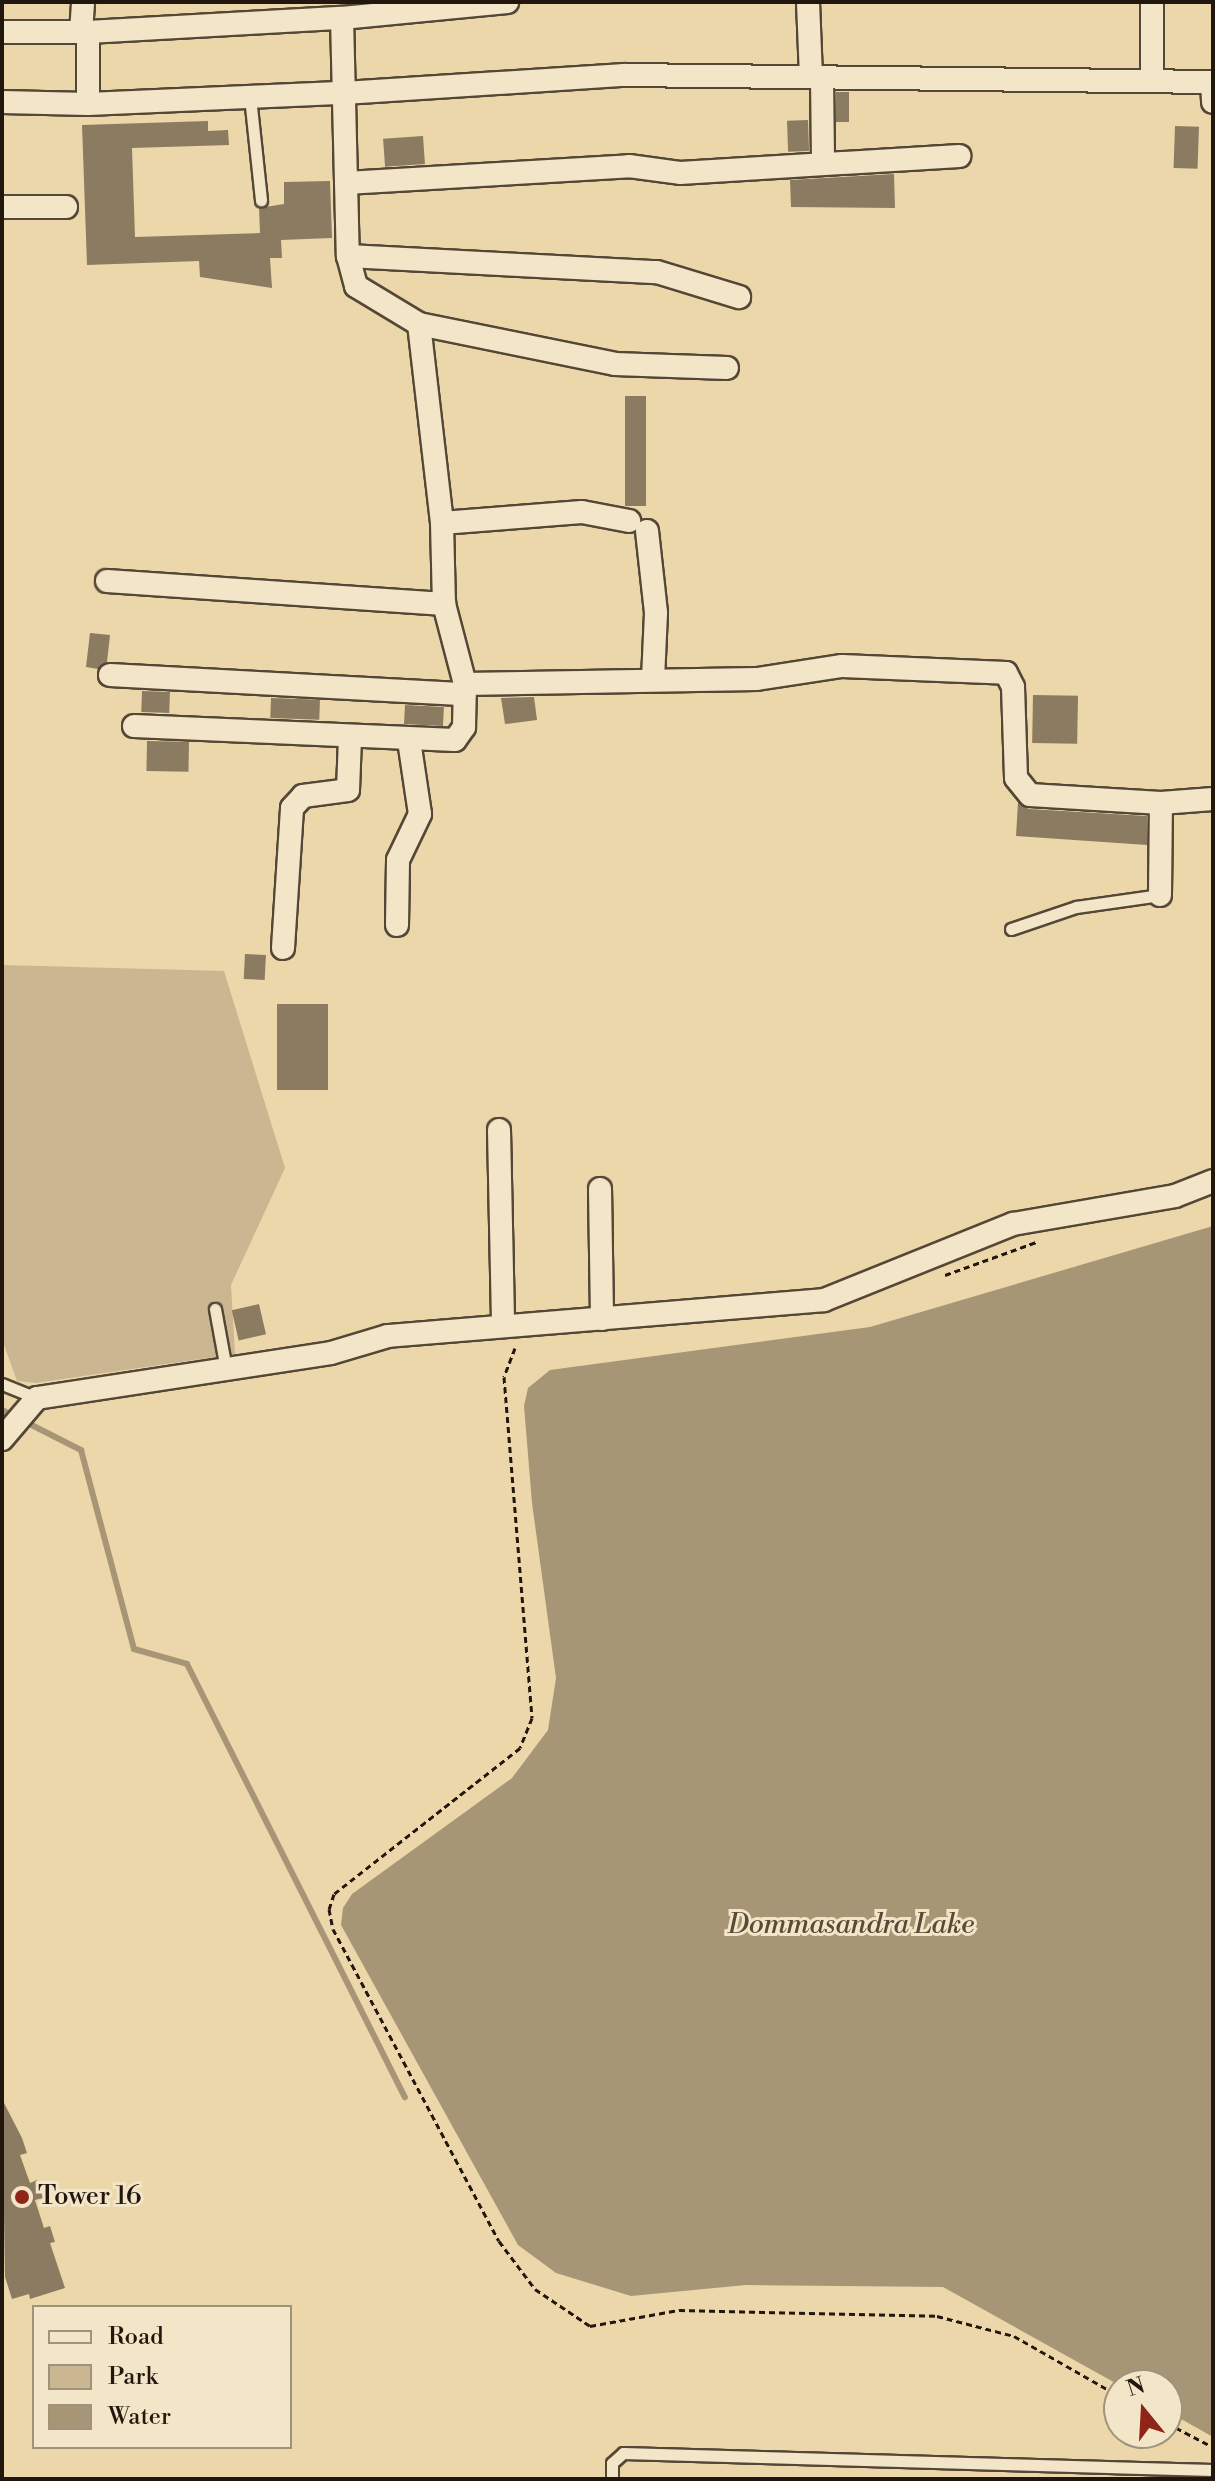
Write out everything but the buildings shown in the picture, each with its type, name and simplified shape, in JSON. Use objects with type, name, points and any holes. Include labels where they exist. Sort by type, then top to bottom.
[{"type":"street","points":[[83,2],[88,104]]},
{"type":"street","points":[[2,32],[84,32],[342,18],[406,7],[507,2]]},
{"type":"street","points":[[808,2],[823,162]]},
{"type":"street","points":[[1152,2],[1152,81]]},
{"type":"street","points":[[342,18],[348,256],[356,286],[419,324],[615,364],[727,368]]},
{"type":"street","points":[[2,102],[88,104],[344,93],[624,75],[1212,82],[1213,102]]},
{"type":"street","points":[[346,183],[629,166],[680,173],[959,156]]},
{"type":"street","points":[[2,207],[66,207]]},
{"type":"street","points":[[348,256],[657,272],[739,297]]},
{"type":"street","points":[[134,726],[442,742],[461,736],[465,689],[444,604],[442,523],[419,324]]},
{"type":"street","points":[[442,523],[582,512],[638,526],[656,613],[653,678]]},
{"type":"street","points":[[107,581],[444,604]]},
{"type":"street","points":[[110,675],[465,689],[653,678],[757,679],[842,666],[1006,673],[1013,687],[1016,778],[1030,795],[1161,803],[1213,799]]},
{"type":"street","points":[[283,948],[292,808],[303,796],[348,790],[350,737]]},
{"type":"street","points":[[397,925],[398,860],[420,814],[409,740]]},
{"type":"street","points":[[1160,895],[1161,803]]},
{"type":"street","points":[[499,1130],[503,1326]]},
{"type":"street","points":[[2,1439],[37,1398],[331,1353],[388,1336],[824,1300],[1013,1224],[1175,1196],[1213,1181]]},
{"type":"street","points":[[600,1189],[602,1319]]},
{"type":"lane","points":[[250,97],[261,200]]},
{"type":"lane","points":[[1011,929],[1076,907],[1160,895]]},
{"type":"lane","points":[[215,1309],[226,1369]]},
{"type":"lane","points":[[2,1384],[37,1398]]},
{"type":"lane","points":[[612,2479],[612,2463],[623,2453],[1213,2470]]},
{"type":"path","points":[[515,1348],[504,1377],[532,1718],[520,1748],[334,1894],[329,1909],[333,1929],[499,2241],[535,2289],[590,2326],[679,2310],[937,2316],[1014,2336],[1103,2387]]},
{"type":"path","points":[[1183,2431],[1213,2447]]},
{"type":"green space","points":[[2,965],[224,971],[285,1168],[231,1285],[235,1354],[36,1383],[17,1381],[2,1339]]},
{"type":"water","name":"Dommasandra Lake","points":[[1213,1226],[1213,2437],[1183,2420],[1183,2369],[1103,2369],[1103,2376],[943,2287],[746,2285],[631,2296],[556,2273],[518,2245],[341,1925],[343,1908],[352,1894],[512,1778],[548,1730],[556,1678],[532,1503],[524,1406],[528,1388],[550,1370],[870,1327]]},
{"type":"waterway","points":[[2,1410],[81,1450],[134,1649],[187,1664],[405,2097]]},
{"type":"place","name":"Tower 16","points":[[22,2197]]}]
